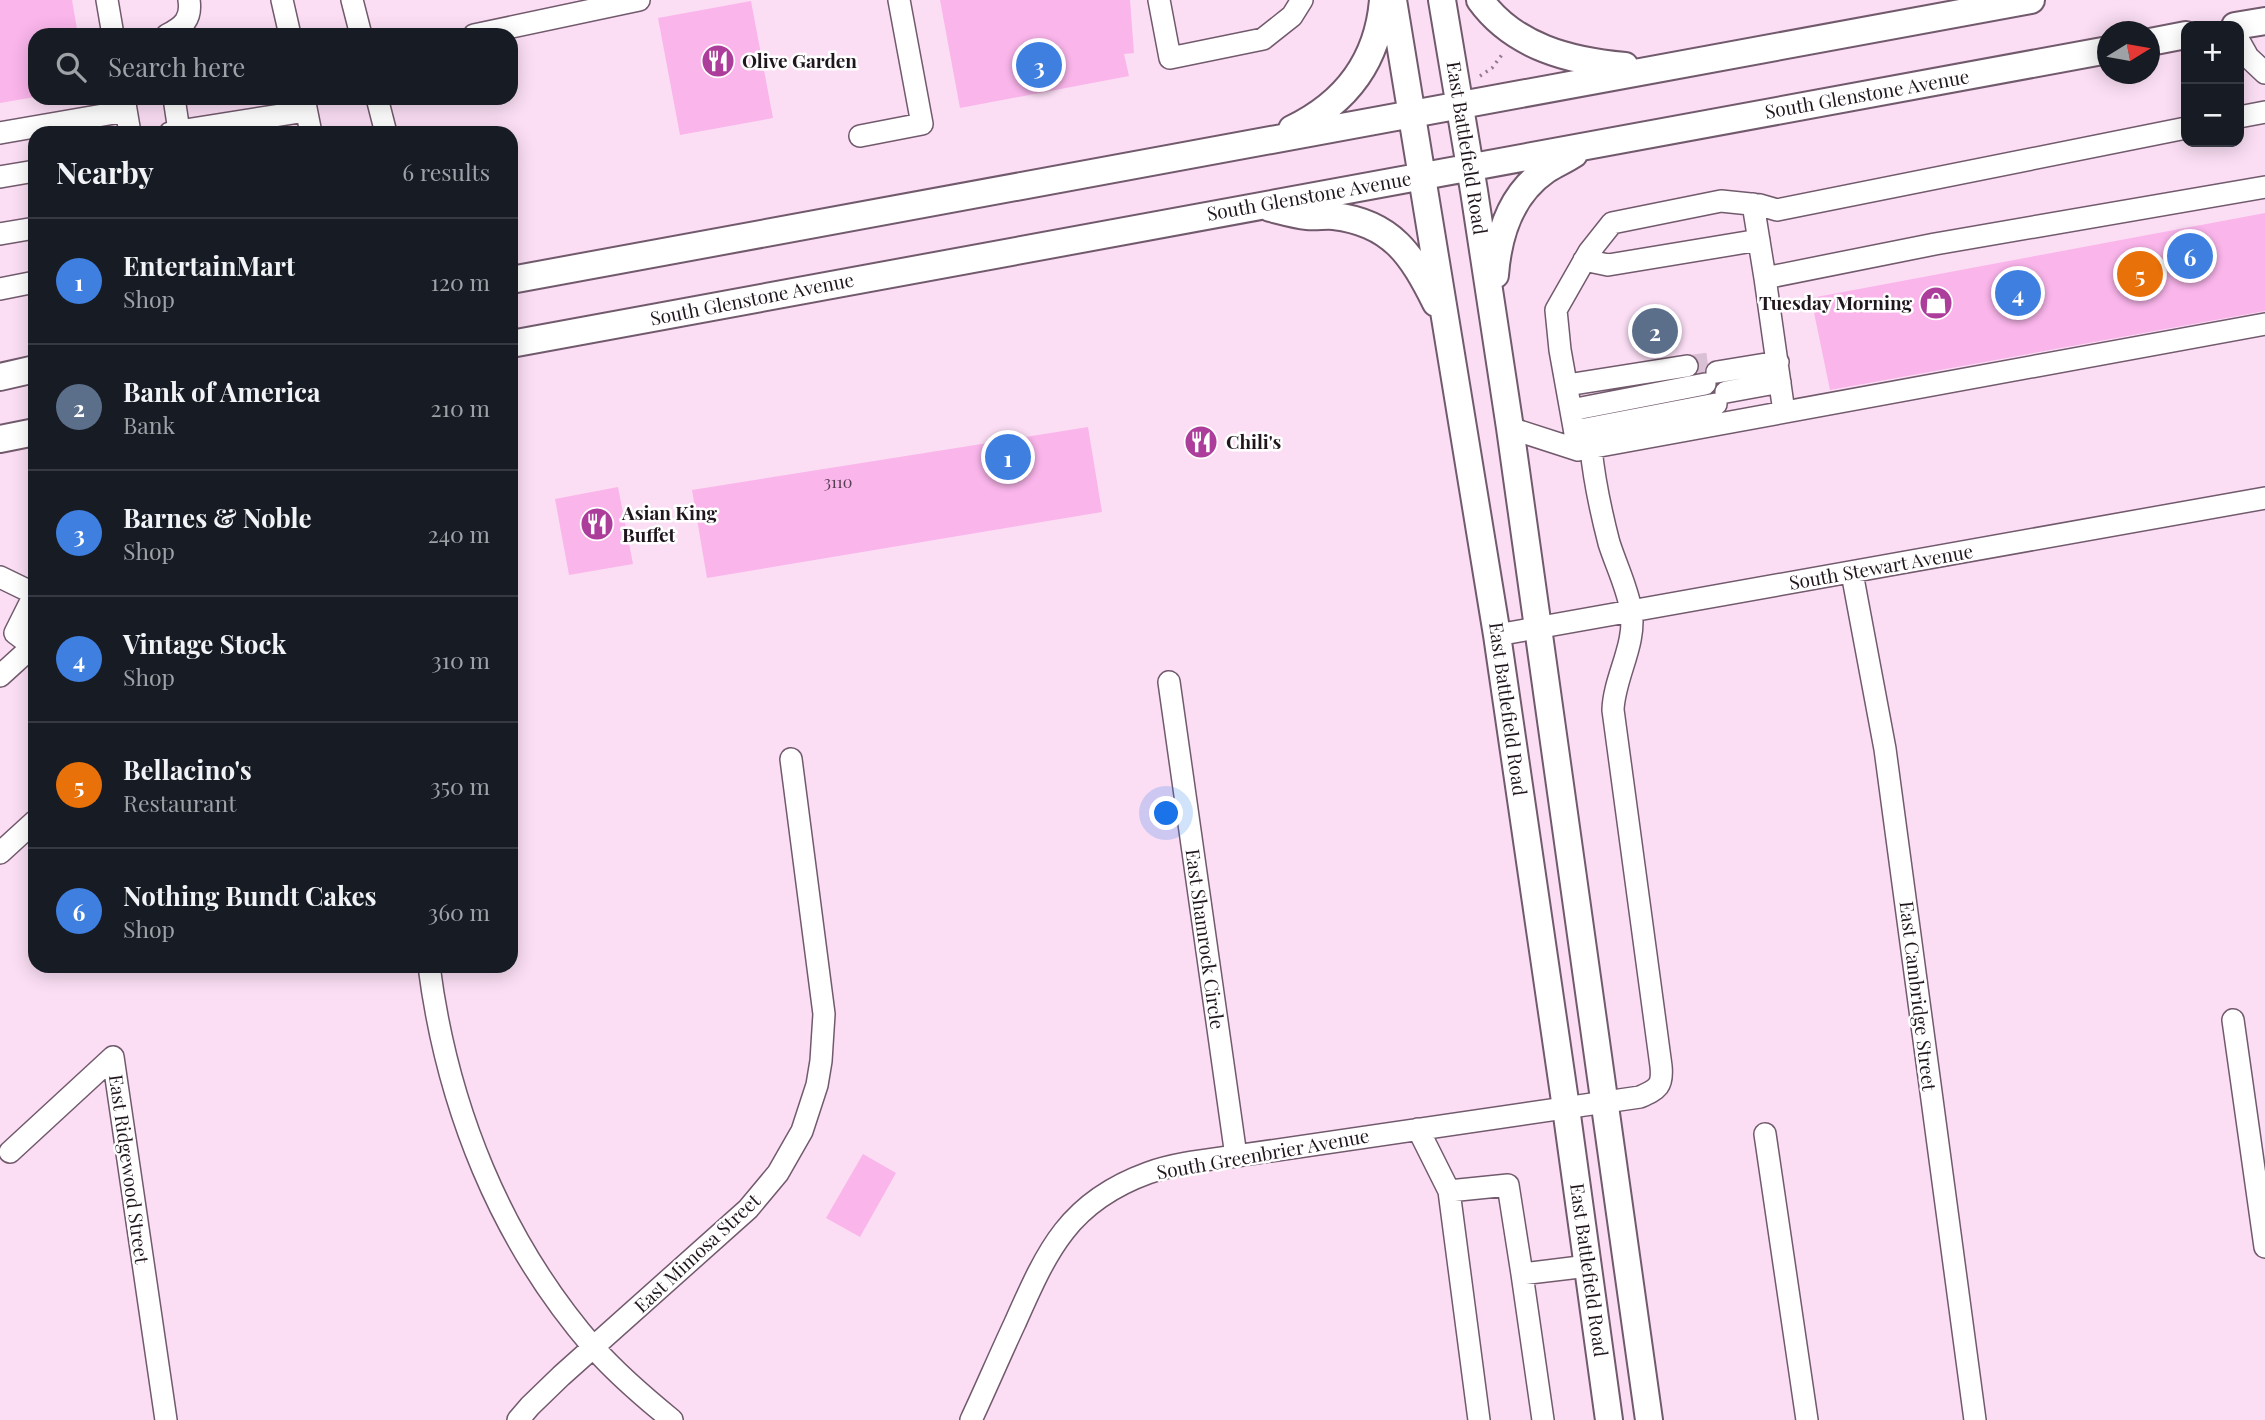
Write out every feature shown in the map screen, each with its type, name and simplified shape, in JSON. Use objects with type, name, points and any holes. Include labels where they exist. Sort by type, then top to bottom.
[{"type":"main road","points":[[1262,143],[1316,118],[1338,100],[1371,54],[1383,0]]},
{"type":"main road","name":"East Battlefield Road","points":[[1393,0],[1497,635],[1609,1420]]},
{"type":"main road","name":"East Battlefield Road","points":[[1442,0],[1510,428],[1649,1420]]},
{"type":"main road","points":[[1480,0],[1486,9],[1515,35],[1537,46],[1563,56],[1602,64],[1654,69]]},
{"type":"main road","points":[[519,276],[1262,143],[1460,104],[2031,0]]},
{"type":"main road","points":[[2244,24],[2265,21]]},
{"type":"main road","points":[[2160,40],[2181,36]]},
{"type":"main road","name":"South Glenstone Avenue","points":[[522,342],[2097,52]]},
{"type":"main road","points":[[1492,305],[1499,246],[1513,204],[1528,185],[1545,171],[1587,145]]},
{"type":"main road","points":[[1258,205],[1307,216],[1334,216],[1379,230],[1399,243],[1420,271],[1447,326]]},
{"type":"main road","points":[[0,377],[28,371]]},
{"type":"main road","points":[[0,439],[28,433]]},
{"type":"street","points":[[107,0],[112,28]]},
{"type":"street","points":[[182,28],[191,11],[189,0]]},
{"type":"street","points":[[282,0],[288,28]]},
{"type":"street","points":[[352,0],[359,28]]},
{"type":"street","points":[[507,28],[639,0]]},
{"type":"street","points":[[860,136],[922,124],[899,0]]},
{"type":"street","points":[[1159,0],[1170,58],[1263,39],[1292,16],[1302,0]]},
{"type":"street","points":[[2244,50],[2265,73]]},
{"type":"street","points":[[34,126],[125,105],[129,126]]},
{"type":"street","points":[[174,105],[174,126]]},
{"type":"street","points":[[202,126],[300,105]]},
{"type":"street","points":[[305,105],[310,126]]},
{"type":"street","points":[[379,105],[384,126]]},
{"type":"street","points":[[2244,116],[2265,112]]},
{"type":"street","points":[[0,134],[28,128]]},
{"type":"street","points":[[1632,611],[1609,543],[1594,478],[1575,420],[1560,350],[1556,310],[1584,260],[1612,223],[1721,201],[1753,204],[1777,210],[2181,129]]},
{"type":"street","points":[[0,177],[28,172]]},
{"type":"street","points":[[1765,278],[1935,244],[2265,187]]},
{"type":"street","points":[[1753,204],[1780,378]]},
{"type":"street","points":[[0,234],[28,229]]},
{"type":"street","points":[[1584,260],[1608,265],[1759,240]]},
{"type":"street","points":[[0,289],[28,283]]},
{"type":"street","points":[[1575,420],[1713,383],[1780,378],[2265,324]]},
{"type":"street","points":[[1510,428],[1575,420],[1780,378]]},
{"type":"street","points":[[1575,420],[1713,383],[1780,378]]},
{"type":"street","name":"South Stewart Avenue","points":[[1497,635],[2265,498]]},
{"type":"street","name":"East Cambridge Street","points":[[1852,573],[1885,749],[1975,1420]]},
{"type":"street","points":[[0,577],[28,590]]},
{"type":"street","points":[[28,602],[7,627],[28,643]]},
{"type":"street","name":"South Greenbrier Avenue","points":[[971,1420],[1045,1255],[1067,1226],[1096,1201],[1149,1173],[1236,1156],[1640,1097],[1659,1086],[1662,1077],[1613,710],[1613,697],[1630,639],[1632,611]]},
{"type":"street","points":[[0,676],[28,652]]},
{"type":"street","name":"East Shamrock Circle","points":[[1168,682],[1236,1156]]},
{"type":"street","name":"East Mimosa Street","points":[[519,1420],[530,1406],[748,1209],[791,1153],[810,1108],[821,1061],[824,1014],[791,759]]},
{"type":"street","points":[[0,853],[28,827]]},
{"type":"street","points":[[430,973],[443,1053],[454,1093],[483,1170],[508,1220],[543,1280],[594,1348],[620,1375],[672,1420]]},
{"type":"street","points":[[2233,1020],[2265,1247]]},
{"type":"street","name":"East Ridgewood Street","points":[[10,1152],[113,1057],[166,1420]]},
{"type":"street","points":[[1418,1129],[1448,1191],[1479,1420]]},
{"type":"street","points":[[1765,1134],[1807,1420]]},
{"type":"street","points":[[1448,1191],[1508,1185],[1543,1420]]},
{"type":"street","points":[[1522,1274],[1588,1266]]},
{"type":"path","points":[[1482,87],[1480,76],[1492,68],[1509,45]]},
{"type":"building","points":[[0,0],[72,0],[77,28],[28,28],[28,98],[0,103]]},
{"type":"building","points":[[940,0],[1130,0],[1134,53],[1124,54],[1129,76],[960,108]]},
{"type":"building","points":[[751,1],[773,118],[680,135],[658,18]]},
{"type":"building","points":[[2265,213],[2265,311],[1830,390],[1811,298]]},
{"type":"building","points":[[1088,427],[1102,512],[707,578],[692,490]]},
{"type":"building","points":[[618,487],[633,564],[569,575],[555,499]]},
{"type":"building","points":[[863,1154],[896,1173],[860,1237],[826,1218]]},
{"type":"tunnel","points":[[1687,366],[1716,362]]},
{"type":"place","name":"Olive Garden","points":[[718,61]]},
{"type":"place","name":"Barnes & Noble","points":[[1039,65]]},
{"type":"place","name":"Nothing Bundt Cakes","points":[[2190,256]]},
{"type":"place","name":"Bellacino's","points":[[2140,274]]},
{"type":"place","name":"Vintage Stock","points":[[2018,293]]},
{"type":"place","name":"Tuesday Morning","points":[[1936,303]]},
{"type":"place","name":"Bank of America","points":[[1655,331]]},
{"type":"place","name":"Chili's","points":[[1201,442]]},
{"type":"place","name":"EntertainMart","points":[[1008,457]]},
{"type":"place","name":"Asian King Buffet","points":[[597,524]]}]
